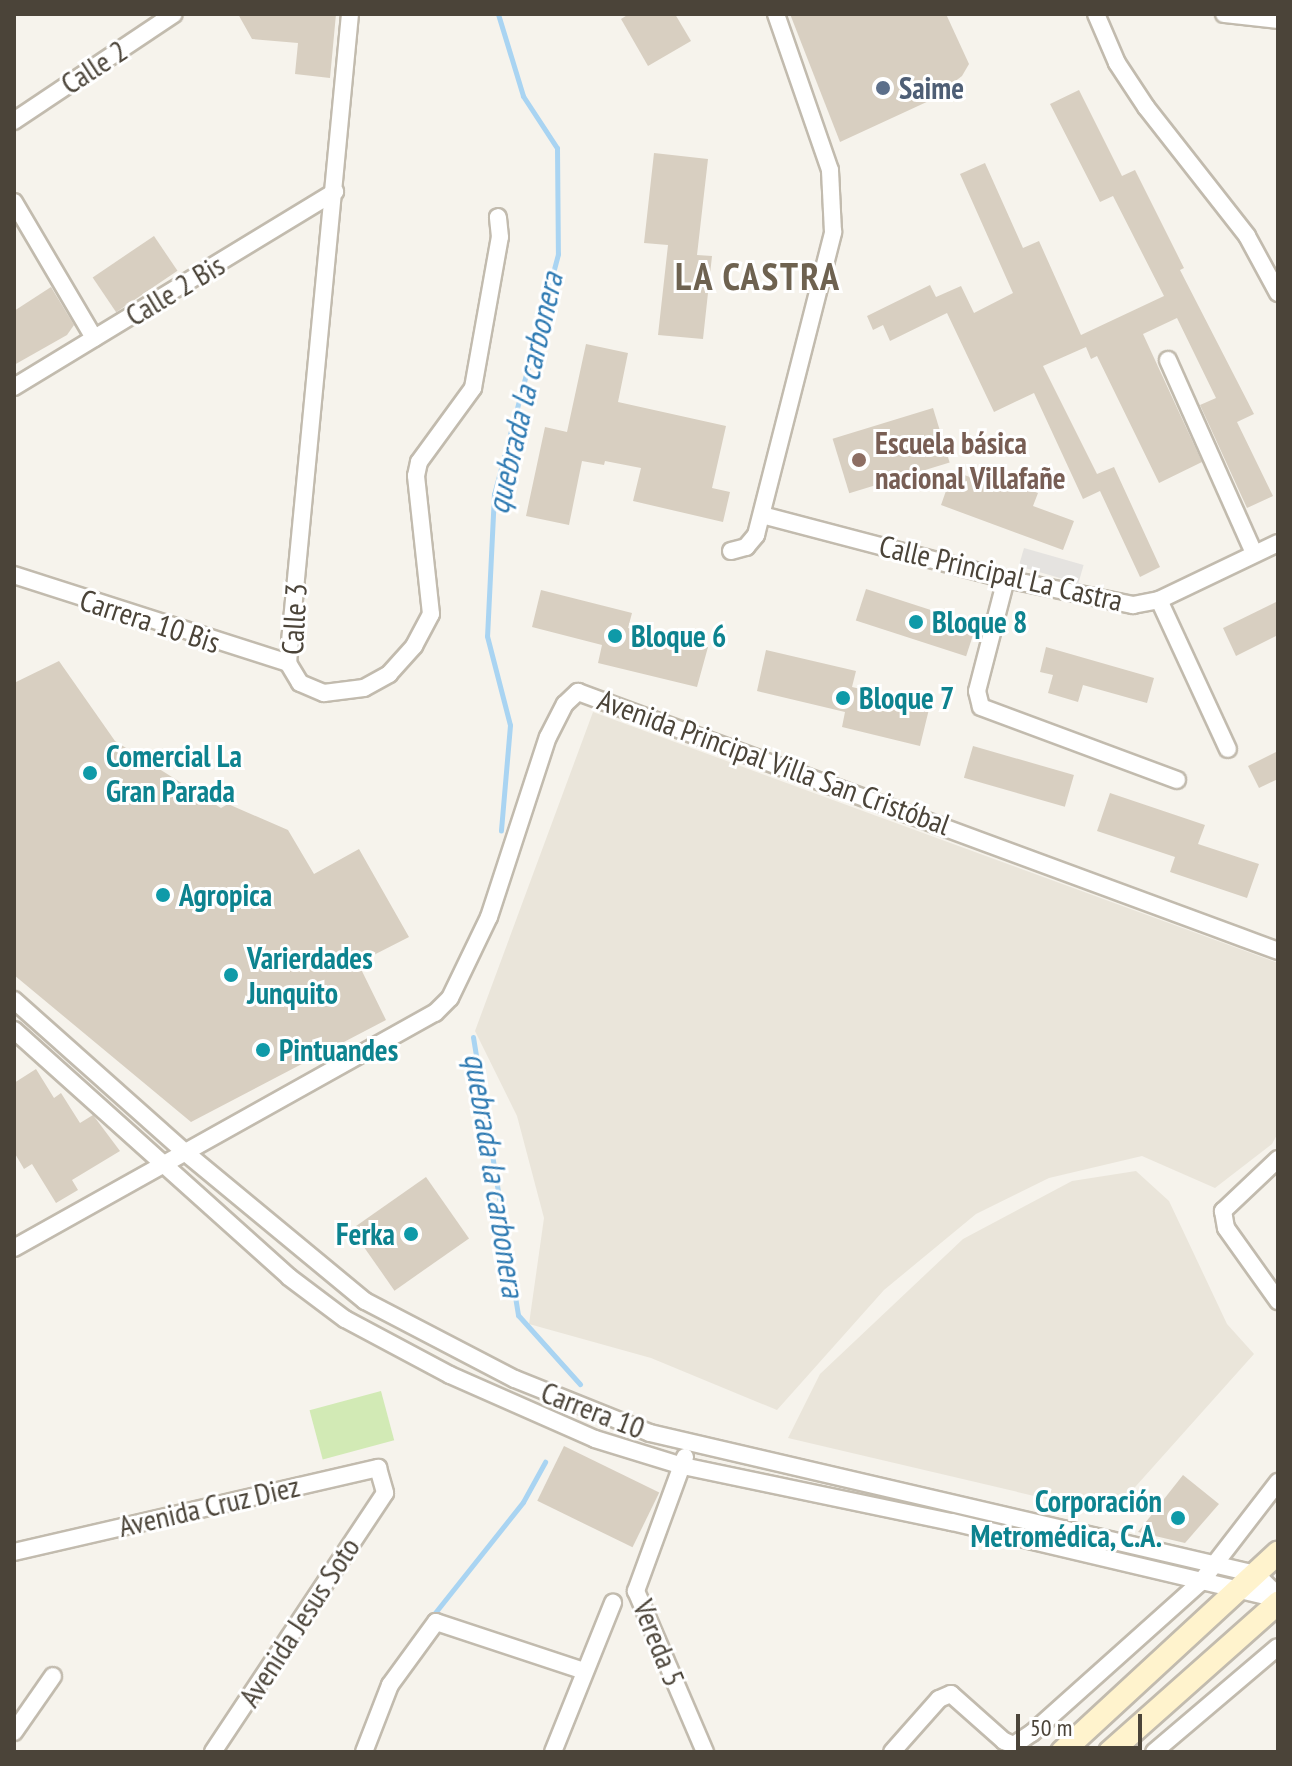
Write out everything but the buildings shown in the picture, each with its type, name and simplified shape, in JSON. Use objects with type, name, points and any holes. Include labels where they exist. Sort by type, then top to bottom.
[{"type":"main road","points":[[1062,1752],[1278,1553]]},
{"type":"main road","points":[[1110,1752],[1278,1599]]},
{"type":"street","name":"Calle 2","points":[[14,121],[174,14]]},
{"type":"street","name":"Calle 3","points":[[350,14],[288,663],[300,683],[324,693],[364,688],[402,662],[431,614],[416,476],[419,462],[473,388],[500,237],[498,217]]},
{"type":"street","points":[[731,551],[746,547],[762,515],[820,294],[834,197],[807,94],[776,14]]},
{"type":"street","points":[[1096,14],[1117,63],[1146,107],[1247,236],[1278,293]]},
{"type":"street","points":[[1224,14],[1278,20]]},
{"type":"street","name":"Calle 2 Bis","points":[[14,387],[335,192]]},
{"type":"street","points":[[14,202],[94,338]]},
{"type":"street","points":[[1168,360],[1254,553]]},
{"type":"street","name":"Calle Principal La Castra","points":[[762,515],[1006,579],[1133,605],[1159,600],[1278,543]]},
{"type":"street","name":"Carrera 10 Bis","points":[[14,575],[288,663]]},
{"type":"street","points":[[1006,579],[977,691],[981,707],[1177,780]]},
{"type":"street","points":[[1159,600],[1228,749]]},
{"type":"street","name":"Avenida Principal Villa San Cristóbal","points":[[14,1248],[423,1022],[450,998],[489,917],[548,737],[565,704],[578,692],[1278,951]]},
{"type":"street","name":"Carrera 10","points":[[14,1000],[186,1153],[365,1301],[553,1396],[604,1418],[688,1442],[1256,1574],[1278,1599]]},
{"type":"street","name":"Carrera 10","points":[[14,1030],[289,1277],[345,1319],[450,1375],[595,1439],[683,1466],[952,1522],[1236,1592],[1278,1599]]},
{"type":"street","points":[[1278,1159],[1223,1211],[1226,1228],[1278,1301]]},
{"type":"street","name":"Vereda 5","points":[[688,1442],[683,1466],[636,1591],[705,1752]]},
{"type":"street","name":"Avenida Cruz Diez","points":[[14,1552],[367,1468],[378,1468],[385,1493]]},
{"type":"street","points":[[892,1752],[939,1699],[951,1694],[1014,1745],[1200,1583],[1278,1482]]},
{"type":"street","name":"Avenida Jesus Soto","points":[[213,1752],[385,1493]]},
{"type":"street","points":[[553,1752],[613,1603]]},
{"type":"street","points":[[364,1752],[390,1685],[425,1630],[436,1622],[450,1623],[584,1671]]},
{"type":"street","points":[[1154,1752],[1278,1647]]},
{"type":"street","points":[[14,1732],[53,1676]]},
{"type":"shaded area","points":[[1024,548],[1084,565],[1078,583],[1019,566]]},
{"type":"shaded area","points":[[593,712],[1278,963],[1278,1133],[1272,1144],[1215,1188],[1142,1156],[1049,1178],[976,1214],[884,1290],[777,1410],[651,1358],[529,1324],[544,1218],[517,1116],[475,1031]]},
{"type":"shaded area","points":[[1136,1171],[1169,1201],[1227,1324],[1254,1354],[1111,1514],[788,1438],[820,1374],[963,1239],[1072,1181]]},
{"type":"green space","points":[[381,1391],[394,1440],[323,1459],[310,1410]]},
{"type":"waterway","name":"quebrada la carbonera","points":[[498,14],[523,96],[557,148],[558,254],[494,494],[487,636],[510,725],[501,831]]},
{"type":"waterway","name":"quebrada la carbonera","points":[[473,1037],[518,1315],[580,1384]]},
{"type":"waterway","name":"quebrada la carbonera","points":[[430,1619],[523,1502],[545,1462]]},
{"type":"waterway","name":"quebrada la carbonera","points":[[406,1651],[421,1630]]},
{"type":"place","name":"Saime","points":[[883,88]]},
{"type":"place","name":"Escuela básica nacional Villafañe","points":[[859,460]]},
{"type":"place","name":"Bloque 8","points":[[916,622]]},
{"type":"place","name":"Bloque 6","points":[[615,636]]},
{"type":"place","name":"Bloque 7","points":[[843,698]]},
{"type":"place","name":"Comercial La Gran Parada","points":[[90,773]]},
{"type":"place","name":"Agropica","points":[[163,895]]},
{"type":"place","name":"Varierdades Junquito","points":[[231,975]]},
{"type":"place","name":"Pintuandes","points":[[263,1050]]},
{"type":"place","name":"Ferka","points":[[411,1234]]},
{"type":"place","name":"Corporación Metromédica, C.A.","points":[[1178,1518]]},
{"type":"district","name":"LA CASTRA","points":[[758,276]]}]
